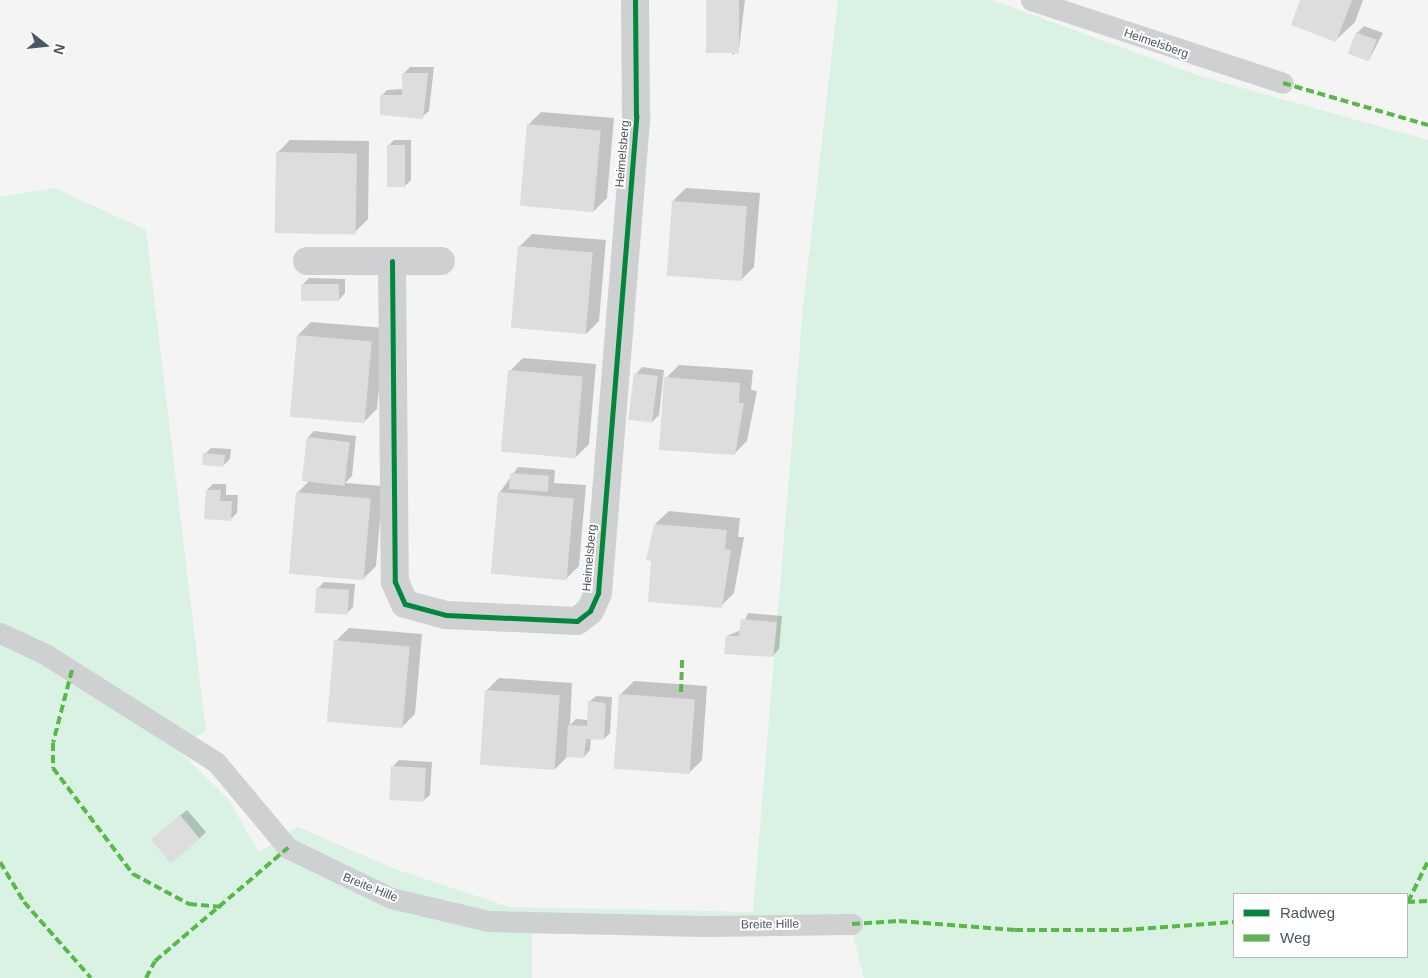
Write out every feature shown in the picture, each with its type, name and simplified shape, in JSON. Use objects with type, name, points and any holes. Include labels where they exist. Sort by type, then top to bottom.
[{"type":"street","name":"Heimelsberg","points":[[392,261],[394,573],[405,604],[446,615],[562,623],[584,617],[598,594],[636,116],[635,0]]},
{"type":"street","points":[[307,261],[440,261]]},
{"type":"lane","name":"Heimelsberg","points":[[1031,0],[1283,83]]},
{"type":"lane","name":"Breite Hille","points":[[0,634],[46,654],[216,762],[288,848],[391,898],[488,921],[703,926],[852,924]]},
{"type":"green space","points":[[838,0],[992,0],[1200,76],[1428,140],[1428,978],[864,978],[853,935],[532,934],[532,978],[0,978],[0,197],[55,188],[146,230],[206,731],[176,748],[228,799],[259,852],[298,827],[395,869],[510,907],[753,912],[803,307]]},
{"type":"building","points":[[706,0],[739,0],[739,53],[706,53]]},
{"type":"building","points":[[1300,0],[1352,0],[1336,42],[1291,25]]},
{"type":"building","points":[[1356,32],[1377,40],[1368,61],[1348,53]]},
{"type":"building","points":[[402,73],[428,73],[423,119],[380,115],[380,95],[402,95]]},
{"type":"building","points":[[527,124],[601,130],[594,212],[520,206]]},
{"type":"building","points":[[387,145],[405,145],[405,187],[387,187]]},
{"type":"building","points":[[276,152],[357,153],[356,234],[275,233]]},
{"type":"building","points":[[672,201],[747,206],[742,281],[667,276]]},
{"type":"building","points":[[518,246],[593,253],[586,334],[511,328]]},
{"type":"building","points":[[301,284],[339,284],[339,301],[301,301]]},
{"type":"building","points":[[297,335],[372,342],[365,423],[290,417]]},
{"type":"building","points":[[508,370],[583,377],[576,458],[501,452]]},
{"type":"building","points":[[634,373],[658,376],[652,423],[628,420]]},
{"type":"building","points":[[664,377],[740,383],[739,403],[744,403],[735,455],[659,450]]},
{"type":"building","points":[[307,437],[350,442],[344,486],[302,481]]},
{"type":"building","points":[[203,453],[225,455],[224,467],[202,465]]},
{"type":"building","points":[[510,473],[549,476],[548,492],[509,489]]},
{"type":"building","points":[[206,490],[221,490],[220,501],[232,501],[231,521],[204,519]]},
{"type":"building","points":[[296,492],[371,499],[364,580],[289,574]]},
{"type":"building","points":[[498,492],[574,499],[567,580],[491,574]]},
{"type":"building","points":[[654,524],[727,530],[725,549],[731,550],[722,608],[648,602],[651,561],[646,560]]},
{"type":"building","points":[[316,588],[349,590],[348,615],[315,613]]},
{"type":"building","points":[[741,619],[777,622],[773,657],[724,654],[726,636],[739,636]]},
{"type":"building","points":[[334,640],[410,647],[403,728],[327,722]]},
{"type":"building","points":[[485,690],[560,695],[555,770],[480,765]]},
{"type":"building","points":[[619,694],[695,699],[690,774],[614,769]]},
{"type":"building","points":[[588,701],[606,703],[604,740],[586,739],[584,758],[566,757],[568,725],[587,726]]},
{"type":"building","points":[[391,766],[426,768],[424,802],[389,800]]},
{"type":"building","points":[[180,815],[200,839],[171,863],[151,839]]},
{"type":"marked path","points":[[1283,83],[1428,125]]},
{"type":"marked path","points":[[681,692],[682,658]]},
{"type":"marked path","points":[[72,670],[53,743],[53,768],[133,874],[189,904],[222,907]]},
{"type":"marked path","points":[[146,978],[155,961],[288,848]]},
{"type":"marked path","points":[[1408,902],[1428,861]]},
{"type":"marked path","points":[[0,862],[24,902],[91,978]]},
{"type":"marked path","points":[[1408,902],[1428,901]]},
{"type":"marked path","points":[[852,924],[899,921],[1015,930],[1124,930],[1233,922]]},
{"type":"cycle path","points":[[392,261],[395,582],[405,604],[446,615],[577,621],[590,611],[598,593],[636,116],[635,0]]}]
